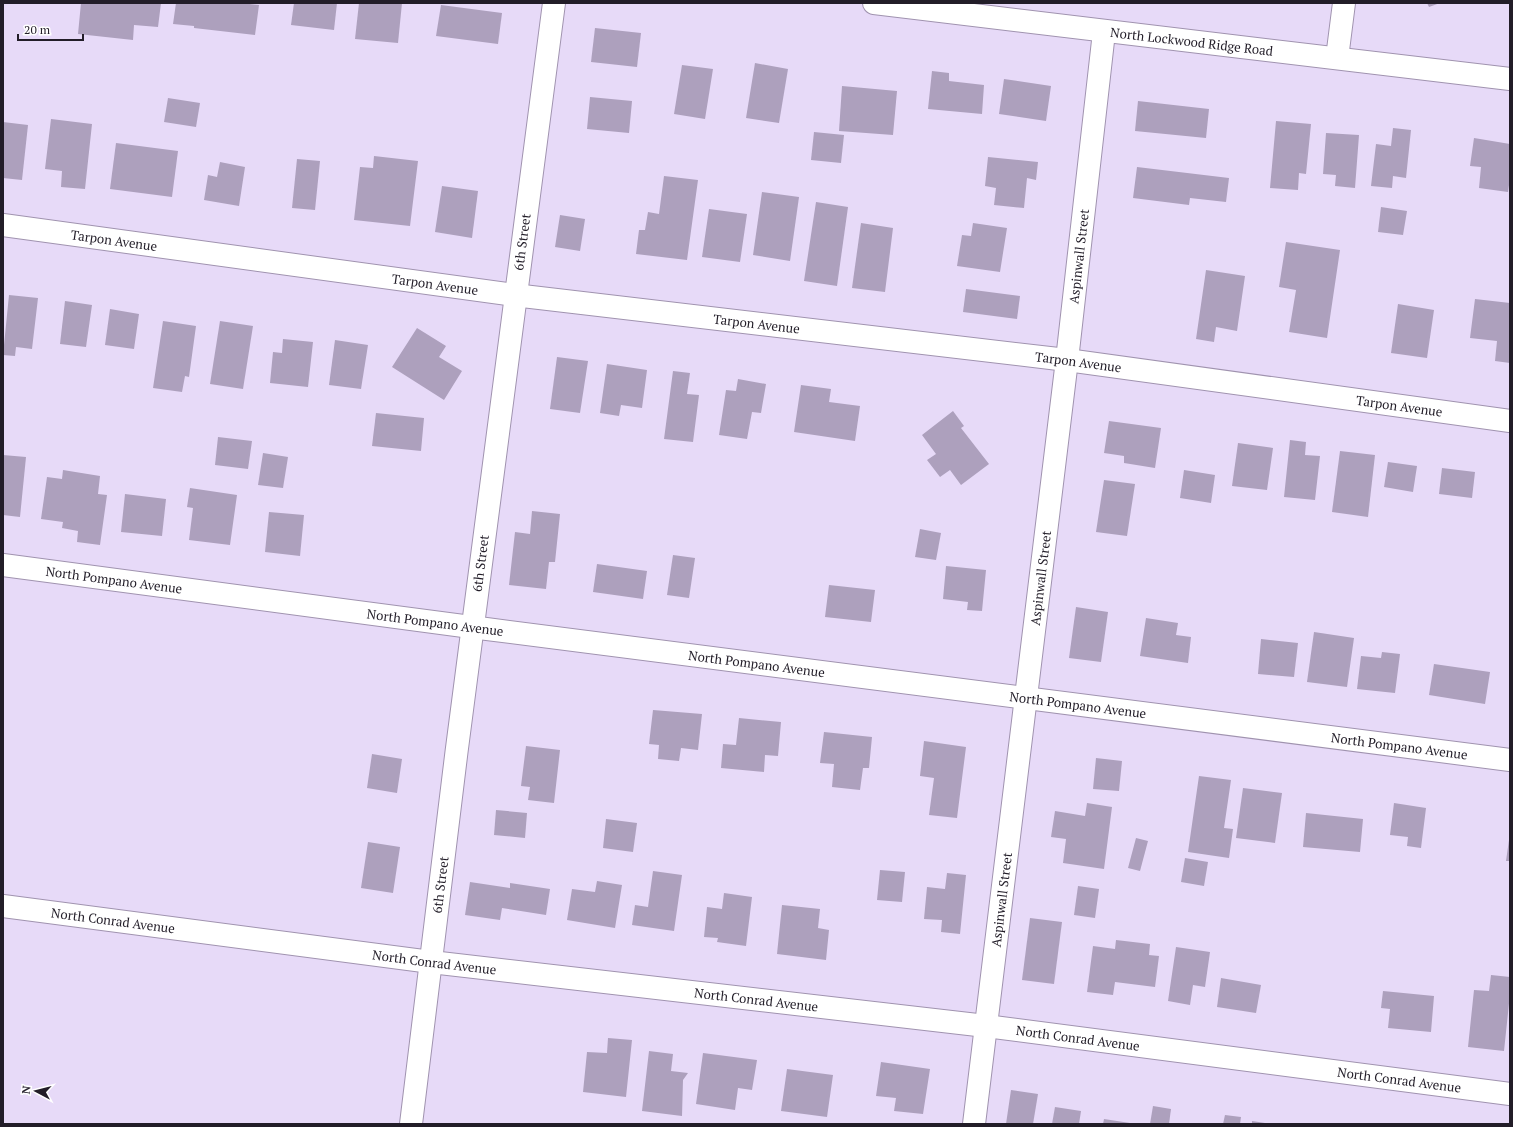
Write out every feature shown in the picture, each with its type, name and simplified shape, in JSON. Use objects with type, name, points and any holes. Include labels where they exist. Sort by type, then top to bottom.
[{"type":"street","name":"6th Street","points":[[411,1124],[471,627],[554,3]]},
{"type":"street","name":"North Lockwood Ridge Road","points":[[874,3],[1510,80]]},
{"type":"street","points":[[1338,58],[1344,3]]},
{"type":"street","name":"Aspinwall Street","points":[[974,1124],[1067,360],[1104,32]]},
{"type":"street","name":"Tarpon Avenue","points":[[3,226],[514,295],[1067,360],[1510,421]]},
{"type":"street","name":"North Pompano Avenue","points":[[3,565],[471,627],[1510,760]]},
{"type":"street","name":"North Conrad Avenue","points":[[3,906],[431,962],[986,1026],[1510,1094]]},
{"type":"building","points":[[81,3],[161,3],[158,27],[134,25],[133,40],[78,34]]},
{"type":"building","points":[[176,3],[241,3],[259,5],[255,35],[173,24]]},
{"type":"building","points":[[294,3],[337,3],[334,30],[291,25]]},
{"type":"building","points":[[359,3],[402,3],[398,43],[355,39]]},
{"type":"building","points":[[1427,3],[1440,3],[1429,7]]},
{"type":"building","points":[[441,5],[502,13],[498,44],[436,36]]},
{"type":"building","points":[[595,28],[641,33],[637,67],[591,62]]},
{"type":"building","points":[[755,63],[788,69],[779,123],[746,118]]},
{"type":"building","points":[[682,65],[713,69],[705,119],[674,114]]},
{"type":"building","points":[[932,71],[949,73],[949,81],[984,85],[982,114],[928,109]]},
{"type":"building","points":[[1004,79],[1051,86],[1046,121],[999,114]]},
{"type":"building","points":[[842,86],[897,91],[893,135],[839,131]]},
{"type":"building","points":[[590,97],[632,101],[629,133],[587,129]]},
{"type":"building","points":[[168,98],[200,103],[196,127],[164,122]]},
{"type":"building","points":[[1138,101],[1209,109],[1206,138],[1135,131]]},
{"type":"building","points":[[51,119],[92,124],[85,189],[61,187],[62,171],[45,169]]},
{"type":"building","points":[[1276,121],[1311,124],[1306,174],[1299,173],[1298,190],[1270,188]]},
{"type":"building","points":[[3,122],[28,125],[22,180],[3,178]]},
{"type":"building","points":[[1393,128],[1411,130],[1406,178],[1393,176],[1392,188],[1371,186],[1376,144],[1391,146]]},
{"type":"building","points":[[814,132],[844,135],[841,163],[811,160]]},
{"type":"building","points":[[1326,133],[1359,135],[1355,188],[1335,186],[1336,175],[1323,174]]},
{"type":"building","points":[[1474,138],[1510,144],[1510,178],[1508,192],[1479,188],[1481,167],[1470,166]]},
{"type":"building","points":[[116,143],[178,151],[172,197],[110,189]]},
{"type":"building","points":[[374,156],[418,161],[410,226],[354,220],[360,167],[373,168]]},
{"type":"building","points":[[988,157],[1038,162],[1036,180],[1027,178],[1024,208],[994,205],[996,188],[985,186]]},
{"type":"building","points":[[297,159],[320,161],[315,210],[292,208]]},
{"type":"building","points":[[220,162],[245,167],[239,206],[204,200],[208,175],[217,177]]},
{"type":"building","points":[[1137,167],[1229,178],[1226,202],[1190,198],[1189,205],[1133,198]]},
{"type":"building","points":[[664,176],[698,180],[687,260],[636,254],[639,230],[645,230],[648,212],[659,214]]},
{"type":"building","points":[[442,186],[478,191],[472,238],[435,232]]},
{"type":"building","points":[[762,192],[799,197],[790,261],[753,255]]},
{"type":"building","points":[[816,202],[848,207],[837,286],[804,281]]},
{"type":"building","points":[[1381,207],[1407,211],[1403,235],[1378,232]]},
{"type":"building","points":[[709,209],[747,214],[740,262],[702,257]]},
{"type":"building","points":[[560,215],[585,219],[580,251],[555,247]]},
{"type":"building","points":[[861,223],[893,228],[885,292],[852,288]]},
{"type":"building","points":[[973,223],[1007,228],[1000,272],[957,266],[962,235],[971,236]]},
{"type":"building","points":[[1286,242],[1340,250],[1327,338],[1289,332],[1296,290],[1279,287]]},
{"type":"building","points":[[1206,270],[1245,276],[1237,331],[1216,327],[1214,342],[1196,339]]},
{"type":"building","points":[[966,289],[1020,296],[1017,319],[963,312]]},
{"type":"building","points":[[9,295],[38,298],[32,349],[16,347],[15,356],[3,355]]},
{"type":"building","points":[[1475,299],[1510,303],[1510,363],[1495,361],[1497,341],[1470,338]]},
{"type":"building","points":[[65,301],[92,305],[86,347],[60,344]]},
{"type":"building","points":[[1398,304],[1434,310],[1427,358],[1391,353]]},
{"type":"building","points":[[110,309],[139,314],[134,349],[105,345]]},
{"type":"building","points":[[163,321],[196,326],[189,377],[185,376],[182,392],[153,388]]},
{"type":"building","points":[[220,321],[253,326],[243,389],[210,384]]},
{"type":"building","points":[[417,328],[446,346],[439,357],[462,371],[444,400],[392,367]]},
{"type":"building","points":[[283,339],[313,342],[308,387],[270,383],[273,352],[282,353]]},
{"type":"building","points":[[335,340],[368,345],[361,389],[329,385]]},
{"type":"building","points":[[557,357],[588,361],[580,413],[550,409]]},
{"type":"building","points":[[607,364],[647,370],[642,408],[621,405],[619,416],[600,413]]},
{"type":"building","points":[[673,371],[690,373],[687,394],[699,395],[693,442],[664,439]]},
{"type":"building","points":[[738,379],[766,384],[761,413],[752,412],[747,439],[719,435],[726,390],[736,391]]},
{"type":"building","points":[[801,385],[831,389],[829,402],[860,406],[855,441],[794,432]]},
{"type":"building","points":[[953,411],[964,426],[961,428],[989,464],[961,485],[950,470],[940,477],[927,460],[936,454],[922,435]]},
{"type":"building","points":[[376,413],[424,418],[421,451],[372,446]]},
{"type":"building","points":[[1109,421],[1161,428],[1155,468],[1124,463],[1124,456],[1104,453]]},
{"type":"building","points":[[218,437],[252,441],[248,469],[215,465]]},
{"type":"building","points":[[1290,440],[1306,442],[1305,455],[1320,456],[1315,500],[1284,497]]},
{"type":"building","points":[[1238,443],[1273,448],[1267,490],[1232,486]]},
{"type":"building","points":[[1340,451],[1375,455],[1368,517],[1332,512]]},
{"type":"building","points":[[263,453],[288,457],[283,488],[258,485]]},
{"type":"building","points":[[3,455],[26,457],[20,517],[3,515]]},
{"type":"building","points":[[1388,462],[1417,466],[1413,492],[1384,487]]},
{"type":"building","points":[[1442,468],[1475,472],[1472,498],[1439,494]]},
{"type":"building","points":[[63,470],[100,476],[98,494],[107,495],[100,545],[77,542],[78,531],[62,528],[63,522],[41,519],[47,477],[62,479]]},
{"type":"building","points":[[1184,470],[1215,475],[1211,503],[1180,498]]},
{"type":"building","points":[[1104,480],[1135,484],[1127,536],[1096,532]]},
{"type":"building","points":[[190,488],[237,495],[230,545],[189,540],[193,508],[187,507]]},
{"type":"building","points":[[125,494],[166,499],[162,536],[121,532]]},
{"type":"building","points":[[532,511],[560,514],[555,562],[549,562],[546,589],[509,585],[515,532],[530,534]]},
{"type":"building","points":[[269,512],[304,515],[300,556],[265,552]]},
{"type":"building","points":[[920,529],[941,533],[936,560],[915,557]]},
{"type":"building","points":[[673,555],[695,558],[689,598],[667,595]]},
{"type":"building","points":[[597,564],[647,571],[643,599],[593,592]]},
{"type":"building","points":[[946,566],[986,570],[982,611],[967,610],[968,602],[943,599]]},
{"type":"building","points":[[829,585],[875,590],[871,622],[825,617]]},
{"type":"building","points":[[1076,607],[1108,612],[1101,662],[1069,658]]},
{"type":"building","points":[[1146,618],[1178,623],[1176,635],[1191,637],[1188,663],[1140,656]]},
{"type":"building","points":[[1314,632],[1354,638],[1347,687],[1307,682]]},
{"type":"building","points":[[1261,639],[1298,643],[1294,677],[1258,674]]},
{"type":"building","points":[[1382,652],[1400,654],[1395,693],[1357,689],[1361,656],[1381,658]]},
{"type":"building","points":[[1434,664],[1490,672],[1485,704],[1429,695]]},
{"type":"building","points":[[653,710],[702,714],[698,750],[681,748],[679,761],[658,759],[659,745],[649,744]]},
{"type":"building","points":[[739,718],[781,722],[778,756],[765,755],[764,772],[721,768],[723,744],[736,745]]},
{"type":"building","points":[[824,732],[872,737],[869,768],[863,768],[860,790],[832,787],[834,764],[820,763]]},
{"type":"building","points":[[924,741],[966,747],[957,818],[929,815],[934,778],[920,776]]},
{"type":"building","points":[[526,746],[560,750],[554,803],[528,800],[530,787],[521,786]]},
{"type":"building","points":[[372,754],[402,759],[397,793],[367,788]]},
{"type":"building","points":[[1096,758],[1122,761],[1119,791],[1093,789]]},
{"type":"building","points":[[1199,776],[1231,780],[1224,828],[1233,829],[1229,858],[1188,852]]},
{"type":"building","points":[[1243,788],[1282,793],[1275,843],[1236,838]]},
{"type":"building","points":[[1087,803],[1112,807],[1104,869],[1063,863],[1066,839],[1051,837],[1055,811],[1085,816]]},
{"type":"building","points":[[1394,803],[1426,808],[1421,848],[1407,846],[1408,837],[1390,835]]},
{"type":"building","points":[[496,810],[527,813],[525,838],[494,835]]},
{"type":"building","points":[[1306,813],[1363,819],[1360,852],[1303,847]]},
{"type":"building","points":[[606,819],[637,823],[633,852],[603,848]]},
{"type":"building","points":[[1136,838],[1148,841],[1140,871],[1128,868]]},
{"type":"building","points":[[1509,840],[1510,861],[1506,861]]},
{"type":"building","points":[[368,842],[400,847],[393,893],[361,888]]},
{"type":"building","points":[[1185,858],[1208,862],[1204,886],[1181,882]]},
{"type":"building","points":[[880,870],[905,872],[902,902],[877,900]]},
{"type":"building","points":[[653,871],[682,875],[674,931],[632,925],[635,905],[648,907]]},
{"type":"building","points":[[947,873],[966,875],[960,934],[941,932],[942,920],[924,919],[927,887],[945,889]]},
{"type":"building","points":[[597,881],[622,885],[615,928],[567,920],[572,889],[595,892]]},
{"type":"building","points":[[470,882],[510,888],[510,883],[550,889],[546,915],[502,908],[500,920],[465,915]]},
{"type":"building","points":[[1078,886],[1099,889],[1095,918],[1074,915]]},
{"type":"building","points":[[724,893],[752,897],[746,946],[717,942],[718,938],[704,937],[707,907],[722,909]]},
{"type":"building","points":[[782,905],[820,909],[818,928],[829,930],[826,960],[777,954]]},
{"type":"building","points":[[1030,918],[1062,922],[1054,984],[1022,980]]},
{"type":"building","points":[[1116,940],[1150,944],[1149,955],[1159,956],[1155,987],[1115,982],[1113,995],[1087,992],[1093,946],[1115,949]]},
{"type":"building","points":[[1176,947],[1210,952],[1205,987],[1193,985],[1190,1005],[1168,1001]]},
{"type":"building","points":[[1491,975],[1510,977],[1510,994],[1504,1051],[1468,1047],[1474,990],[1489,991]]},
{"type":"building","points":[[1221,978],[1261,985],[1256,1013],[1217,1007]]},
{"type":"building","points":[[1383,991],[1434,996],[1431,1032],[1388,1028],[1390,1009],[1381,1008]]},
{"type":"building","points":[[608,1038],[632,1040],[626,1097],[583,1092],[587,1052],[607,1053]]},
{"type":"building","points":[[649,1051],[673,1054],[671,1071],[688,1073],[683,1080],[682,1116],[642,1111]]},
{"type":"building","points":[[703,1053],[757,1060],[752,1090],[738,1088],[735,1110],[696,1104]]},
{"type":"building","points":[[881,1062],[930,1069],[923,1114],[894,1111],[896,1098],[876,1096]]},
{"type":"building","points":[[787,1069],[833,1075],[827,1117],[781,1111]]},
{"type":"building","points":[[1011,1090],[1038,1094],[1033,1124],[1006,1124]]},
{"type":"building","points":[[1153,1106],[1171,1109],[1169,1124],[1150,1124]]},
{"type":"building","points":[[1055,1107],[1081,1111],[1079,1124],[1052,1124]]},
{"type":"building","points":[[1225,1115],[1241,1117],[1240,1124],[1223,1124]]},
{"type":"building","points":[[1104,1119],[1130,1123],[1130,1124],[1103,1124]]},
{"type":"building","points":[[1252,1121],[1265,1123],[1265,1124],[1252,1124]]}]
